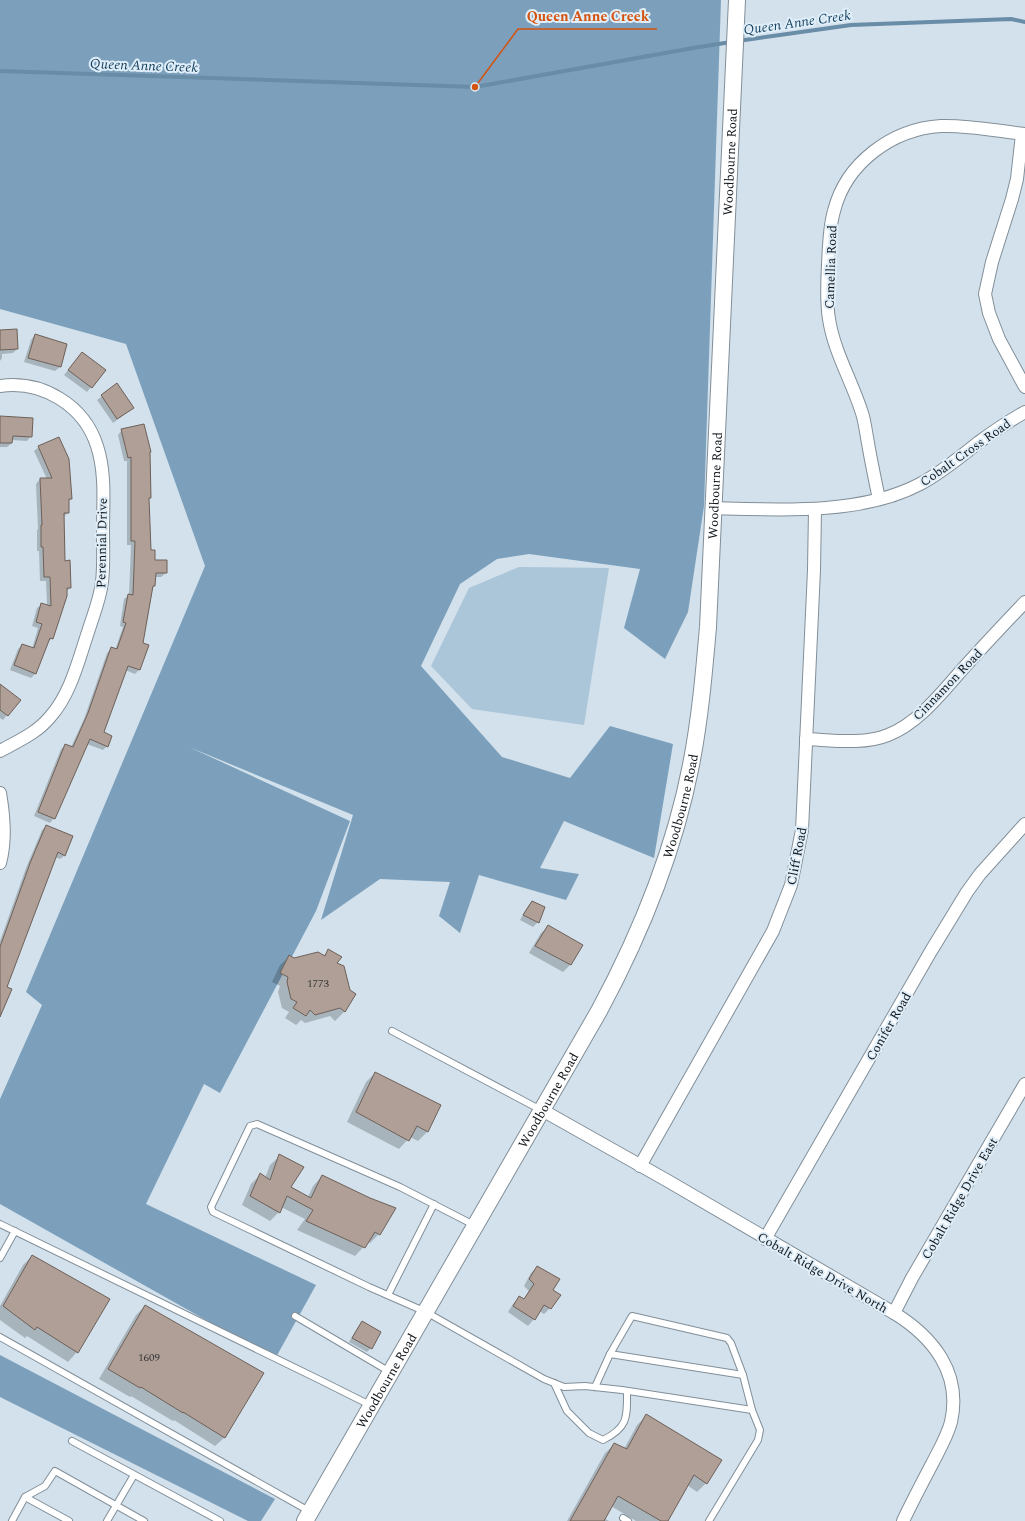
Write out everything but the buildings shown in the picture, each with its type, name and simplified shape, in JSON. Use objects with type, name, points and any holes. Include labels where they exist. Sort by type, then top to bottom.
[{"type":"main road","name":"Woodbourne Road","points":[[308,1516],[599,1011],[622,968],[645,917],[667,859],[680,816],[698,727],[705,672],[737,0]]},
{"type":"street","name":"Camellia Road","points":[[879,499],[862,413],[832,337],[829,319],[827,294],[829,235],[834,210],[841,193],[854,170],[880,146],[907,133],[923,128],[941,126],[969,127],[1024,134]]},
{"type":"street","points":[[1024,134],[1017,179],[992,262],[985,294],[989,313],[999,339],[1025,387]]},
{"type":"street","name":"Perennial Drive","points":[[0,386],[22,385],[44,390],[57,396],[75,411],[92,435],[97,447],[101,465],[103,561],[99,602],[61,703],[51,717],[40,727],[25,738],[0,750]]},
{"type":"street","name":"Cobalt Cross Road","points":[[714,508],[778,510],[815,509],[860,503],[898,494],[920,484],[1005,424],[1025,412]]},
{"type":"street","name":"Cliff Road","points":[[640,1166],[695,1066],[747,979],[773,931],[783,909],[791,885],[802,830],[814,570],[815,509]]},
{"type":"street","name":"Cinnamon Road","points":[[806,739],[850,741],[874,739],[888,735],[908,725],[926,709],[1025,602]]},
{"type":"street","points":[[0,794],[3,811],[4,838],[0,863]]},
{"type":"street","name":"Conifer Road","points":[[765,1239],[931,951],[967,892],[980,874],[1025,824]]},
{"type":"street","name":"Cobalt Ridge Drive East","points":[[894,1313],[912,1278],[1025,1084]]},
{"type":"street","name":"Cobalt Ridge Drive North","points":[[542,1110],[894,1313],[921,1332],[932,1343],[940,1355],[948,1374],[952,1390],[953,1405],[951,1422],[945,1438],[903,1521]]},
{"type":"lane","points":[[392,1031],[542,1110]]},
{"type":"lane","points":[[476,1225],[400,1186],[257,1124],[250,1126],[211,1207],[213,1212],[426,1312],[554,1383],[564,1387],[595,1386],[752,1410]]},
{"type":"lane","points":[[388,1295],[434,1204]]},
{"type":"lane","points":[[0,1224],[371,1406]]},
{"type":"lane","points":[[0,1258],[15,1231]]},
{"type":"lane","points":[[295,1316],[390,1372]]},
{"type":"lane","points":[[595,1386],[610,1354],[632,1316],[727,1338],[731,1343],[743,1375],[752,1410],[760,1430],[758,1440],[709,1521]]},
{"type":"lane","points":[[0,1337],[308,1516]]},
{"type":"lane","points":[[610,1354],[743,1375]]},
{"type":"lane","points":[[554,1383],[567,1411],[589,1433],[603,1440],[616,1434],[627,1417],[627,1391]]},
{"type":"lane","points":[[72,1441],[220,1521]]},
{"type":"lane","points":[[12,1521],[25,1497],[45,1486],[55,1471],[144,1521]]},
{"type":"lane","points":[[107,1521],[134,1475]]},
{"type":"lane","points":[[25,1497],[69,1521]]},
{"type":"shaded area","points":[[0,0],[721,0],[704,506],[688,612],[665,659],[624,628],[640,569],[529,554],[497,559],[460,584],[421,666],[502,757],[570,778],[610,726],[673,744],[654,858],[564,821],[540,868],[579,874],[566,900],[479,875],[460,933],[439,916],[450,882],[380,879],[321,920],[353,815],[189,747],[350,821],[316,911],[220,1093],[204,1084],[146,1204],[316,1285],[275,1359],[0,1204],[0,1099],[42,1005],[26,992],[205,566],[126,344],[0,309]]},
{"type":"shaded area","points":[[519,567],[609,568],[584,725],[472,709],[431,666],[469,588]]},
{"type":"shaded area","points":[[0,1355],[275,1499],[261,1521],[248,1521],[0,1397]]},
{"type":"waterway","name":"Queen Anne Creek","points":[[738,41],[851,25],[1011,19],[1025,22]]},
{"type":"waterway","name":"Queen Anne Creek","points":[[0,71],[475,87],[731,42]]},
{"type":"place","name":"Queen Anne Creek","points":[[475,87]]}]
